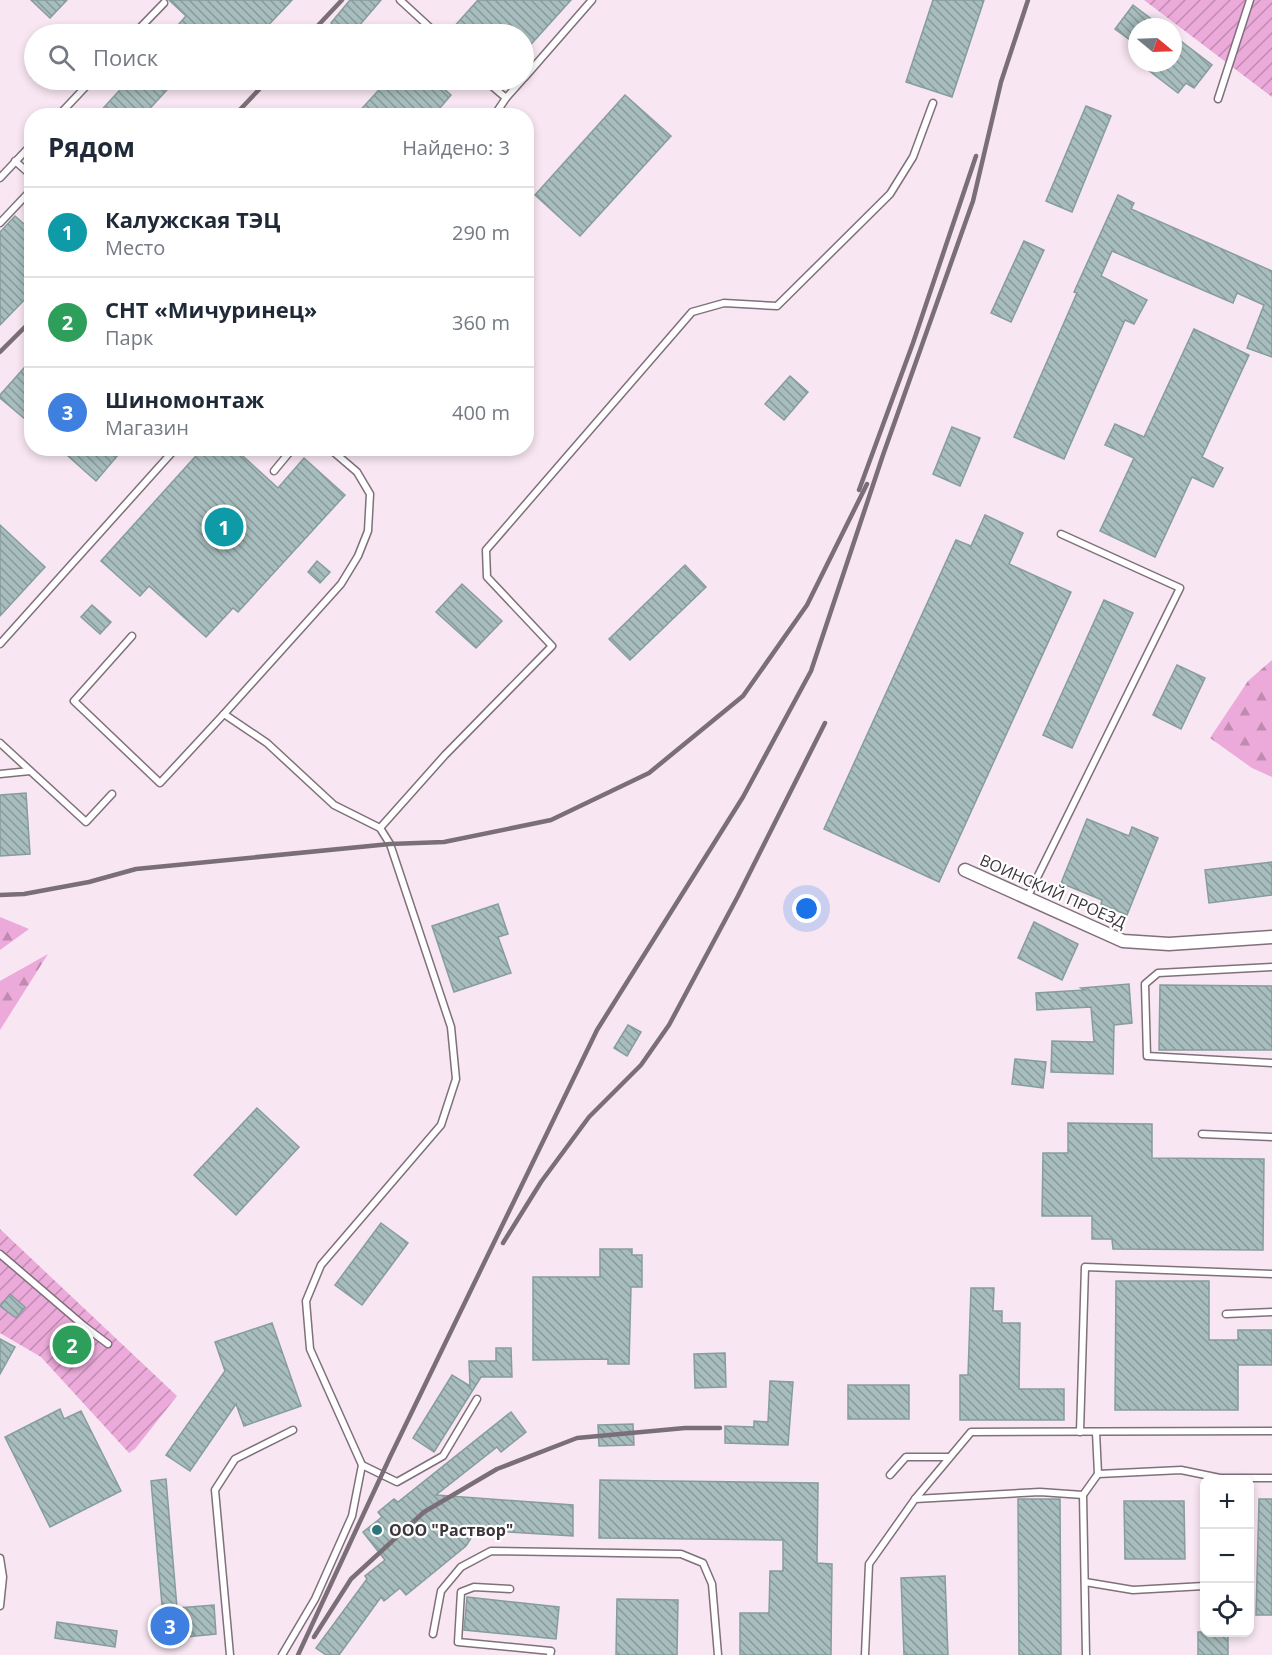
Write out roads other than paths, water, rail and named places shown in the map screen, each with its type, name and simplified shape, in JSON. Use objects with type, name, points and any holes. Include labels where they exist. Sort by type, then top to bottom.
[{"type":"street","name":"ВОИНСКИЙ ПРОЕЗД","points":[[965,870],[1123,941],[1169,944],[1272,937]]},
{"type":"lane","points":[[400,0],[426,24]]},
{"type":"lane","points":[[534,66],[592,0]]},
{"type":"lane","points":[[1218,99],[1250,0]]},
{"type":"lane","points":[[144,24],[164,3]]},
{"type":"lane","points":[[66,108],[83,90]]},
{"type":"lane","points":[[497,90],[506,98]]},
{"type":"lane","points":[[499,108],[513,90]]},
{"type":"lane","points":[[380,828],[446,755],[552,646],[487,577],[486,550],[693,312],[724,303],[777,306],[890,194],[913,157],[933,103]]},
{"type":"lane","points":[[0,178],[24,152]]},
{"type":"lane","points":[[15,161],[24,169]]},
{"type":"lane","points":[[0,222],[24,197]]},
{"type":"lane","points":[[0,644],[169,456]]},
{"type":"lane","points":[[273,471],[286,456]]},
{"type":"lane","points":[[132,636],[74,701],[160,783],[341,584],[358,555],[368,531],[370,494],[357,472],[338,456]]},
{"type":"lane","points":[[1027,898],[1180,588],[1061,534]]},
{"type":"lane","points":[[224,714],[267,743],[333,805],[380,828],[390,844],[451,1027],[456,1079],[441,1125],[321,1265],[306,1301],[310,1349],[362,1465],[352,1516],[315,1599],[282,1655]]},
{"type":"lane","points":[[0,743],[86,822],[112,794]]},
{"type":"lane","points":[[0,774],[30,771]]},
{"type":"lane","points":[[1272,967],[1158,973],[1145,984],[1147,1056],[1272,1063]]},
{"type":"lane","points":[[1202,1134],[1272,1137]]},
{"type":"lane","points":[[0,1254],[108,1344]]},
{"type":"lane","points":[[1080,1432],[1085,1267],[1272,1274]]},
{"type":"lane","points":[[1226,1314],[1272,1312]]},
{"type":"lane","points":[[362,1465],[397,1482],[443,1456],[477,1399]]},
{"type":"lane","points":[[231,1655],[215,1490],[234,1459],[293,1430]]},
{"type":"lane","points":[[865,1655],[869,1564],[915,1499],[971,1432],[1272,1431]]},
{"type":"lane","points":[[1086,1655],[1083,1495],[1098,1474],[1096,1432]]},
{"type":"lane","points":[[890,1475],[906,1457],[949,1457]]},
{"type":"lane","points":[[1098,1474],[1181,1470],[1205,1475]]},
{"type":"lane","points":[[1254,1479],[1272,1478]]},
{"type":"lane","points":[[915,1499],[1040,1492],[1083,1495]]},
{"type":"lane","points":[[433,1634],[441,1591],[461,1567],[492,1551],[681,1554],[703,1563],[711,1584],[718,1655]]},
{"type":"lane","points":[[0,1558],[3,1577],[0,1606]]},
{"type":"lane","points":[[1085,1582],[1133,1590],[1200,1586]]},
{"type":"lane","points":[[510,1589],[474,1587],[461,1592],[458,1642],[551,1651],[550,1655]]},
{"type":"railway","points":[[319,24],[342,0]]},
{"type":"railway","points":[[298,1655],[390,1457],[597,1030],[743,797],[811,671],[883,455],[973,201],[1001,82],[1028,0]]},
{"type":"railway","points":[[242,108],[259,90]]},
{"type":"railway","points":[[859,490],[913,343],[976,156]]},
{"type":"railway","points":[[0,352],[24,328]]},
{"type":"railway","points":[[0,895],[24,894],[89,882],[136,869],[390,844],[444,842],[551,820],[649,773],[743,696],[807,605],[867,484]]},
{"type":"railway","points":[[503,1243],[541,1182],[589,1117],[641,1065],[669,1025],[738,896],[825,723]]},
{"type":"railway","points":[[314,1637],[351,1579],[424,1512],[497,1469],[577,1438],[685,1428],[720,1428]]},
{"type":"place","name":"Калужская ТЭЦ","points":[[224,527]]},
{"type":"place","name":"СНТ «Мичуринец»","points":[[72,1345]]},
{"type":"place","name":"ООО \"Раствор\"","points":[[377,1530]]},
{"type":"place","name":"Шиномонтаж","points":[[170,1626]]}]
